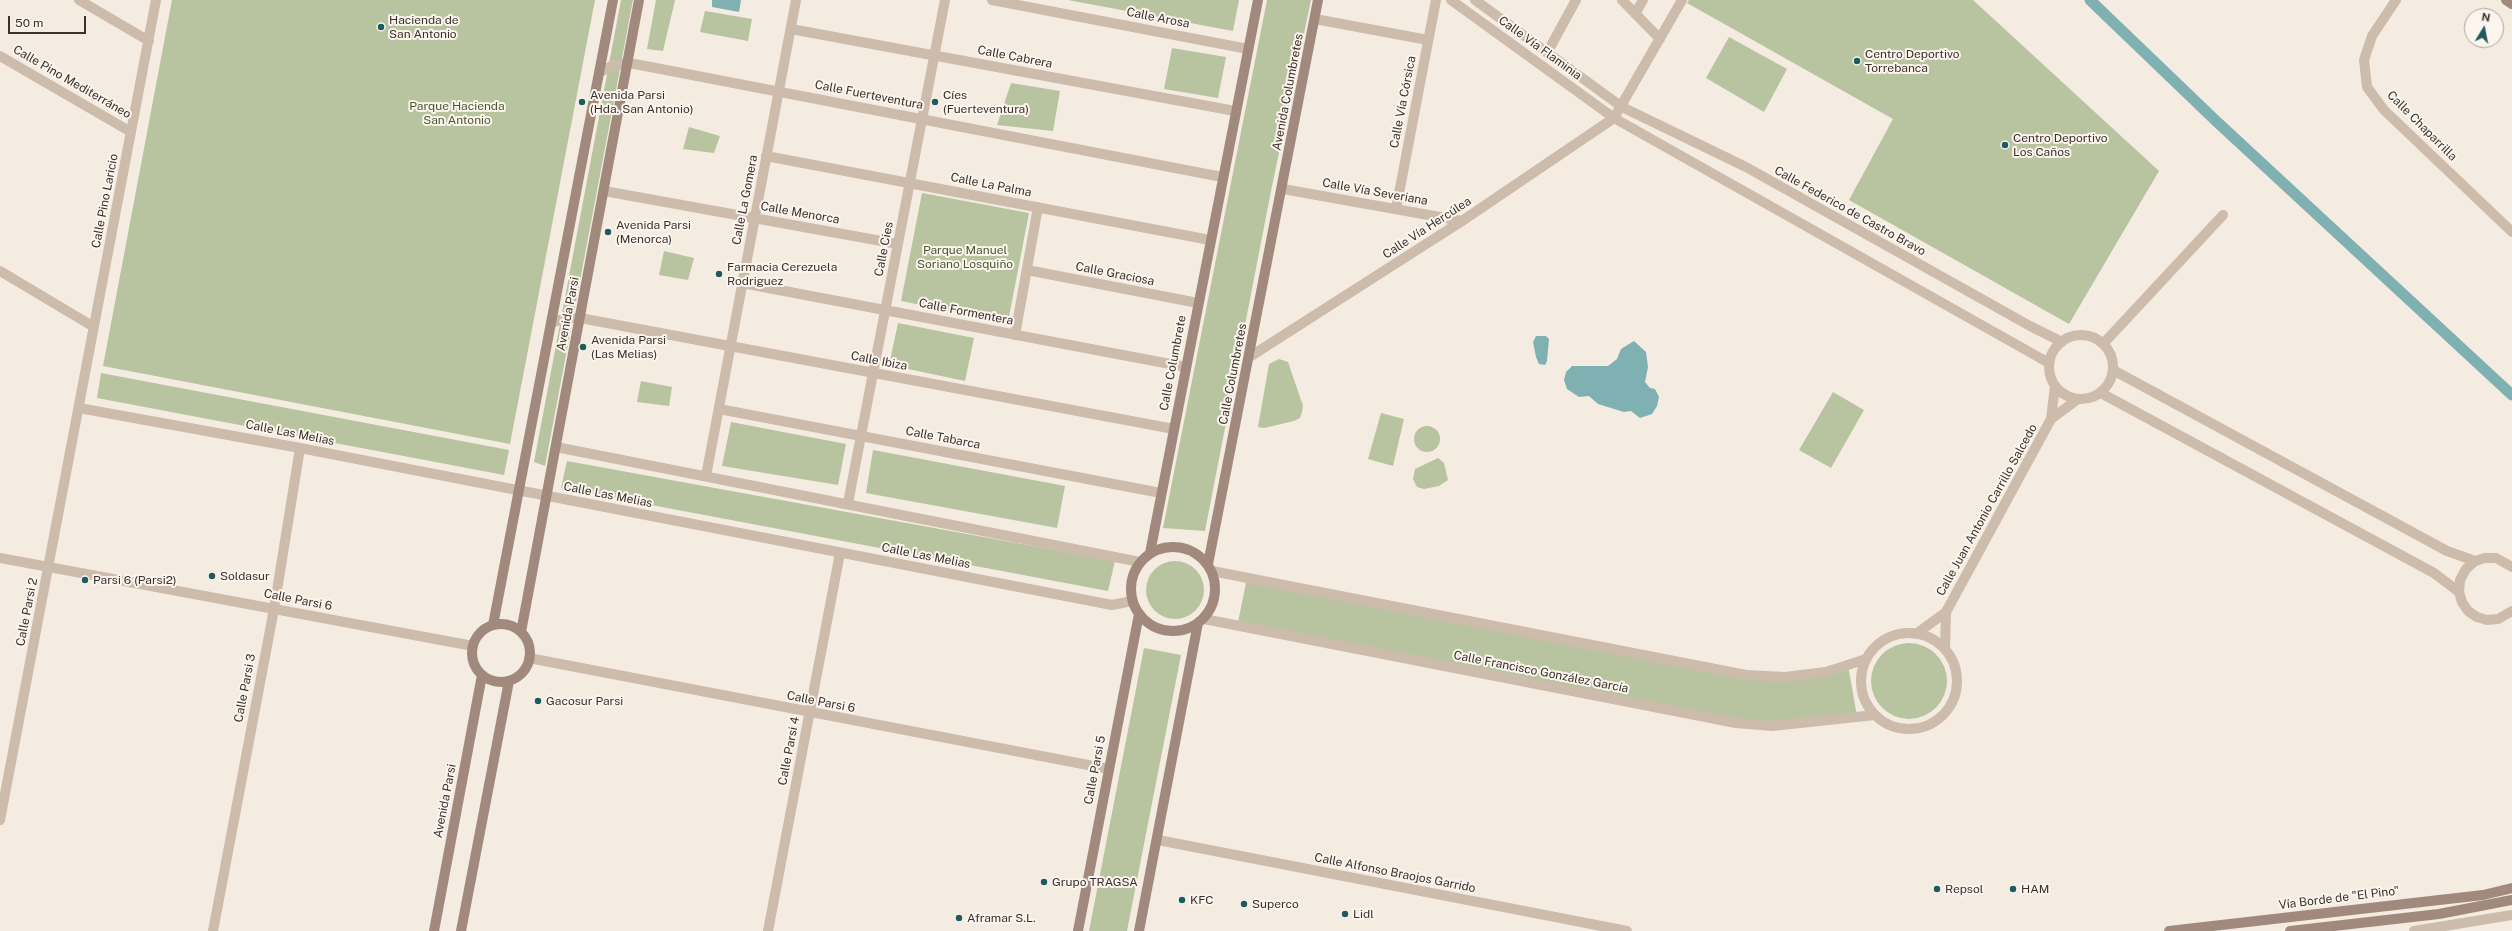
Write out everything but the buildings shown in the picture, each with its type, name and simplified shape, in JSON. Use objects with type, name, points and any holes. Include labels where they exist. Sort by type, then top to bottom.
[{"type":"street","points":[[79,0],[149,41]]},
{"type":"street","name":"Calle Pino Laricio","points":[[79,408],[156,0]]},
{"type":"street","name":"Avenida Parsi","points":[[493,625],[613,0]]},
{"type":"street","name":"Avenida Parsi","points":[[521,632],[639,0]]},
{"type":"street","name":"Calle La Gomera","points":[[706,476],[796,0]]},
{"type":"street","name":"Calle Cies","points":[[848,503],[945,0]]},
{"type":"street","name":"Calle Arosa","points":[[992,0],[1248,49]]},
{"type":"street","points":[[1222,177],[1258,0]]},
{"type":"street","name":"Avenida Columbretes","points":[[1283,189],[1318,0]]},
{"type":"street","name":"Calle Vía Córsica","points":[[1396,209],[1436,0]]},
{"type":"street","name":"Calle Vía Flaminia","points":[[1451,0],[1614,118],[2049,363]]},
{"type":"street","name":"Calle Vía Flaminia","points":[[1475,0],[1622,107]]},
{"type":"street","points":[[1547,53],[1576,0]]},
{"type":"street","points":[[1622,0],[1660,39]]},
{"type":"street","points":[[1635,14],[1643,0]]},
{"type":"street","name":"Calle Vía Hercúlea","points":[[1251,356],[1462,221],[1614,118],[1622,107],[1682,0]]},
{"type":"street","name":"Calle Chaparrilla","points":[[2396,0],[2372,36],[2364,60],[2367,87],[2384,110],[2512,232]]},
{"type":"street","points":[[2506,0],[2512,4]]},
{"type":"street","points":[[1315,19],[1428,40]]},
{"type":"street","name":"Calle Cabrera","points":[[791,29],[1235,111]]},
{"type":"street","name":"Calle Pino Mediterráneo","points":[[0,56],[131,132]]},
{"type":"street","points":[[599,73],[613,65],[628,63]]},
{"type":"street","name":"Calle Fuerteventura","points":[[628,63],[1222,177]]},
{"type":"street","name":"Calle Federico de Castro Bravo","points":[[1622,107],[1746,167],[2030,326],[2062,342]]},
{"type":"street","name":"Calle La Palma","points":[[766,156],[1210,240]]},
{"type":"street","name":"Calle Columbrete","points":[[1150,553],[1222,177]]},
{"type":"street","name":"Calle Vía Severiana","points":[[1283,189],[1462,221]]},
{"type":"street","name":"Calle Columbretes","points":[[1210,568],[1283,189]]},
{"type":"street","name":"Calle Menorca","points":[[604,191],[898,244]]},
{"type":"street","points":[[1015,335],[1038,207]]},
{"type":"street","points":[[2103,344],[2223,215]]},
{"type":"street","name":"Calle Graciosa","points":[[1027,270],[1198,303]]},
{"type":"street","points":[[0,271],[94,327]]},
{"type":"street","name":"Calle Formentera","points":[[742,283],[1186,367]]},
{"type":"street","name":"Calle Ibiza","points":[[551,323],[565,318],[580,318],[730,345],[873,374],[1174,430]]},
{"type":"street","points":[[2079,335],[2092,337],[2103,344],[2109,352],[2114,370],[2110,383],[2101,393],[2093,398],[2078,399],[2065,395],[2055,386],[2049,372],[2049,363],[2053,351],[2062,342],[2079,335]]},
{"type":"street","points":[[2114,370],[2447,551],[2475,562]]},
{"type":"street","name":"Calle Juan Antonio Carrillo Salcedo","points":[[1916,634],[1946,612],[2051,420],[2055,386]]},
{"type":"street","points":[[2101,393],[2434,573],[2459,592]]},
{"type":"street","name":"Calle Juan Antonio Carrillo Salcedo","points":[[2051,420],[2078,399]]},
{"type":"street","name":"Calle Las Melias","points":[[79,408],[300,448],[547,497],[1112,605],[1132,601]]},
{"type":"street","name":"Calle Parsi 2","points":[[0,820],[79,408]]},
{"type":"street","name":"Calle Tabarca","points":[[719,409],[1161,494]]},
{"type":"street","points":[[556,447],[848,503],[1140,562]]},
{"type":"street","name":"Calle Parsi 3","points":[[213,931],[274,609],[300,448]]},
{"type":"street","points":[[1175,546],[1188,549],[1199,555],[1210,568],[1216,583],[1216,596],[1211,608],[1201,621],[1183,630],[1171,631],[1148,623],[1139,614],[1132,601],[1131,587],[1134,574],[1140,562],[1150,553],[1162,548],[1175,546]]},
{"type":"street","name":"Calle Parsi 4","points":[[768,931],[840,553]]},
{"type":"street","name":"Calle Parsi 6","points":[[0,558],[473,646]]},
{"type":"street","points":[[2512,567],[2496,558],[2485,558],[2475,562],[2466,569],[2460,580],[2459,592],[2462,602],[2468,611],[2477,617],[2487,620],[2498,619],[2512,611]]},
{"type":"street","points":[[1210,568],[1746,675],[1786,677],[1826,672],[1866,659]]},
{"type":"street","name":"Calle Juan Antonio Carrillo Salcedo","points":[[1945,649],[1946,612]]},
{"type":"street","name":"Calle Parsi 5","points":[[1078,931],[1139,614]]},
{"type":"street","points":[[1139,931],[1201,621]]},
{"type":"street","name":"Calle Francisco González García","points":[[1201,621],[1736,723],[1772,726],[1875,715]]},
{"type":"street","points":[[503,624],[521,632],[528,644],[529,658],[522,672],[509,681],[491,680],[482,675],[473,662],[473,646],[480,633],[493,625],[503,624]]},
{"type":"street","points":[[1916,634],[1932,639],[1945,649],[1956,671],[1957,686],[1952,701],[1944,713],[1932,723],[1910,728],[1888,724],[1875,715],[1866,703],[1862,688],[1863,668],[1866,659],[1877,645],[1891,636],[1916,634]]},
{"type":"street","name":"Calle Parsi 6","points":[[529,658],[810,713],[1109,769]]},
{"type":"street","name":"Avenida Parsi","points":[[434,931],[482,675]]},
{"type":"street","points":[[461,931],[509,681]]},
{"type":"street","name":"Calle Alfonso Braojos Garrido","points":[[1158,840],[1627,931]]},
{"type":"street","name":"Vía Borde de \"El Pino\"","points":[[2169,931],[2483,895],[2512,888]]},
{"type":"street","points":[[2290,931],[2439,914],[2512,900]]},
{"type":"street","points":[[2414,931],[2512,915]]},
{"type":"green space","name":"Parque Hacienda San Antonio","points":[[172,0],[595,0],[510,444],[103,366]]},
{"type":"green space","points":[[621,0],[633,0],[545,466],[534,462]]},
{"type":"green space","points":[[656,0],[675,0],[663,51],[647,49]]},
{"type":"green space","points":[[1068,0],[1239,0],[1233,31]]},
{"type":"green space","points":[[1267,0],[1311,0],[1271,191],[1205,531],[1163,528]]},
{"type":"green space","name":"Centro Deportivo Los Caños","points":[[1689,0],[1973,0],[2159,171],[2069,324],[1849,200],[1893,119],[1687,3]]},
{"type":"green space","points":[[705,11],[752,19],[748,41],[700,32]]},
{"type":"green space","points":[[1729,37],[1787,69],[1764,112],[1706,78]]},
{"type":"green space","points":[[1172,48],[1226,57],[1218,98],[1164,89]]},
{"type":"green space","points":[[1011,83],[1060,91],[1053,131],[997,125]]},
{"type":"green space","points":[[689,127],[720,136],[714,153],[683,149]]},
{"type":"green space","name":"Parque Manuel Soriano Losquiño","points":[[922,193],[1029,213],[1008,322],[901,301]]},
{"type":"green space","points":[[664,251],[694,258],[688,280],[659,275]]},
{"type":"green space","points":[[898,323],[974,338],[965,381],[889,365]]},
{"type":"green space","points":[[1279,359],[1288,362],[1303,406],[1302,412],[1300,418],[1294,421],[1264,428],[1258,427],[1269,364]]},
{"type":"green space","points":[[101,373],[509,450],[504,475],[97,398]]},
{"type":"green space","points":[[641,381],[672,387],[669,406],[637,402]]},
{"type":"green space","points":[[1833,392],[1864,410],[1831,468],[1799,450]]},
{"type":"green space","points":[[1381,413],[1404,419],[1393,466],[1368,459]]},
{"type":"green space","points":[[731,422],[846,444],[838,485],[722,466]]},
{"type":"green space","points":[[1427,426],[1436,430],[1440,439],[1436,448],[1427,452],[1418,448],[1414,439],[1418,430]]},
{"type":"green space","points":[[873,450],[1065,486],[1057,528],[866,493]]},
{"type":"green space","points":[[1438,458],[1444,463],[1448,480],[1439,486],[1424,489],[1417,487],[1413,479],[1415,469]]},
{"type":"green space","points":[[567,461],[1115,561],[1108,591],[561,488]]},
{"type":"green space","points":[[1175,561],[1186,563],[1196,569],[1202,579],[1204,590],[1202,601],[1196,611],[1186,617],[1175,619],[1164,617],[1154,611],[1148,601],[1146,590],[1148,579],[1154,569],[1164,563]]},
{"type":"green space","points":[[1247,578],[1746,675],[1786,677],[1848,665],[1857,716],[1772,726],[1237,627]]},
{"type":"green space","points":[[1909,643],[1923,646],[1936,654],[1944,667],[1947,681],[1944,695],[1936,708],[1923,716],[1909,719],[1895,716],[1882,708],[1874,695],[1871,681],[1874,667],[1882,654],[1895,646]]},
{"type":"green space","points":[[1144,648],[1181,655],[1127,931],[1089,931]]},
{"type":"water","points":[[712,0],[741,0],[739,12],[712,7]]},
{"type":"water","points":[[1536,336],[1546,336],[1549,339],[1547,361],[1545,365],[1539,364],[1536,357],[1533,342]]},
{"type":"water","points":[[1634,341],[1646,352],[1648,367],[1645,382],[1650,388],[1655,389],[1659,397],[1657,406],[1652,414],[1640,418],[1631,411],[1624,412],[1598,404],[1589,396],[1579,397],[1567,389],[1564,380],[1566,372],[1572,366],[1608,366],[1617,359],[1621,349]]},
{"type":"waterway","points":[[2090,0],[2215,120],[2512,395]]},
{"type":"place","name":"Hacienda de San Antonio","points":[[381,27]]},
{"type":"place","name":"Centro Deportivo Torrebanca","points":[[1857,61]]},
{"type":"place","name":"Avenida Parsi (Hda. San Antonio)","points":[[582,102]]},
{"type":"place","name":"Cíes (Fuerteventura)","points":[[935,102]]},
{"type":"place","name":"Centro Deportivo Los Caños","points":[[2005,145]]},
{"type":"place","name":"Avenida Parsi (Menorca)","points":[[608,232]]},
{"type":"place","name":"Farmacia Cerezuela Rodriguez","points":[[719,274]]},
{"type":"place","name":"Avenida Parsi (Las Melias)","points":[[583,347]]},
{"type":"place","name":"Soldasur","points":[[212,576]]},
{"type":"place","name":"Parsi 6 (Parsi2)","points":[[85,580]]},
{"type":"place","name":"Gacosur Parsi","points":[[538,701]]},
{"type":"place","name":"Grupo TRAGSA","points":[[1044,882]]},
{"type":"place","name":"Repsol","points":[[1937,889]]},
{"type":"place","name":"HAM","points":[[2013,889]]},
{"type":"place","name":"KFC","points":[[1182,900]]},
{"type":"place","name":"Superco","points":[[1244,904]]},
{"type":"place","name":"Lidl","points":[[1345,914]]},
{"type":"place","name":"Aframar S.L.","points":[[959,918]]}]
